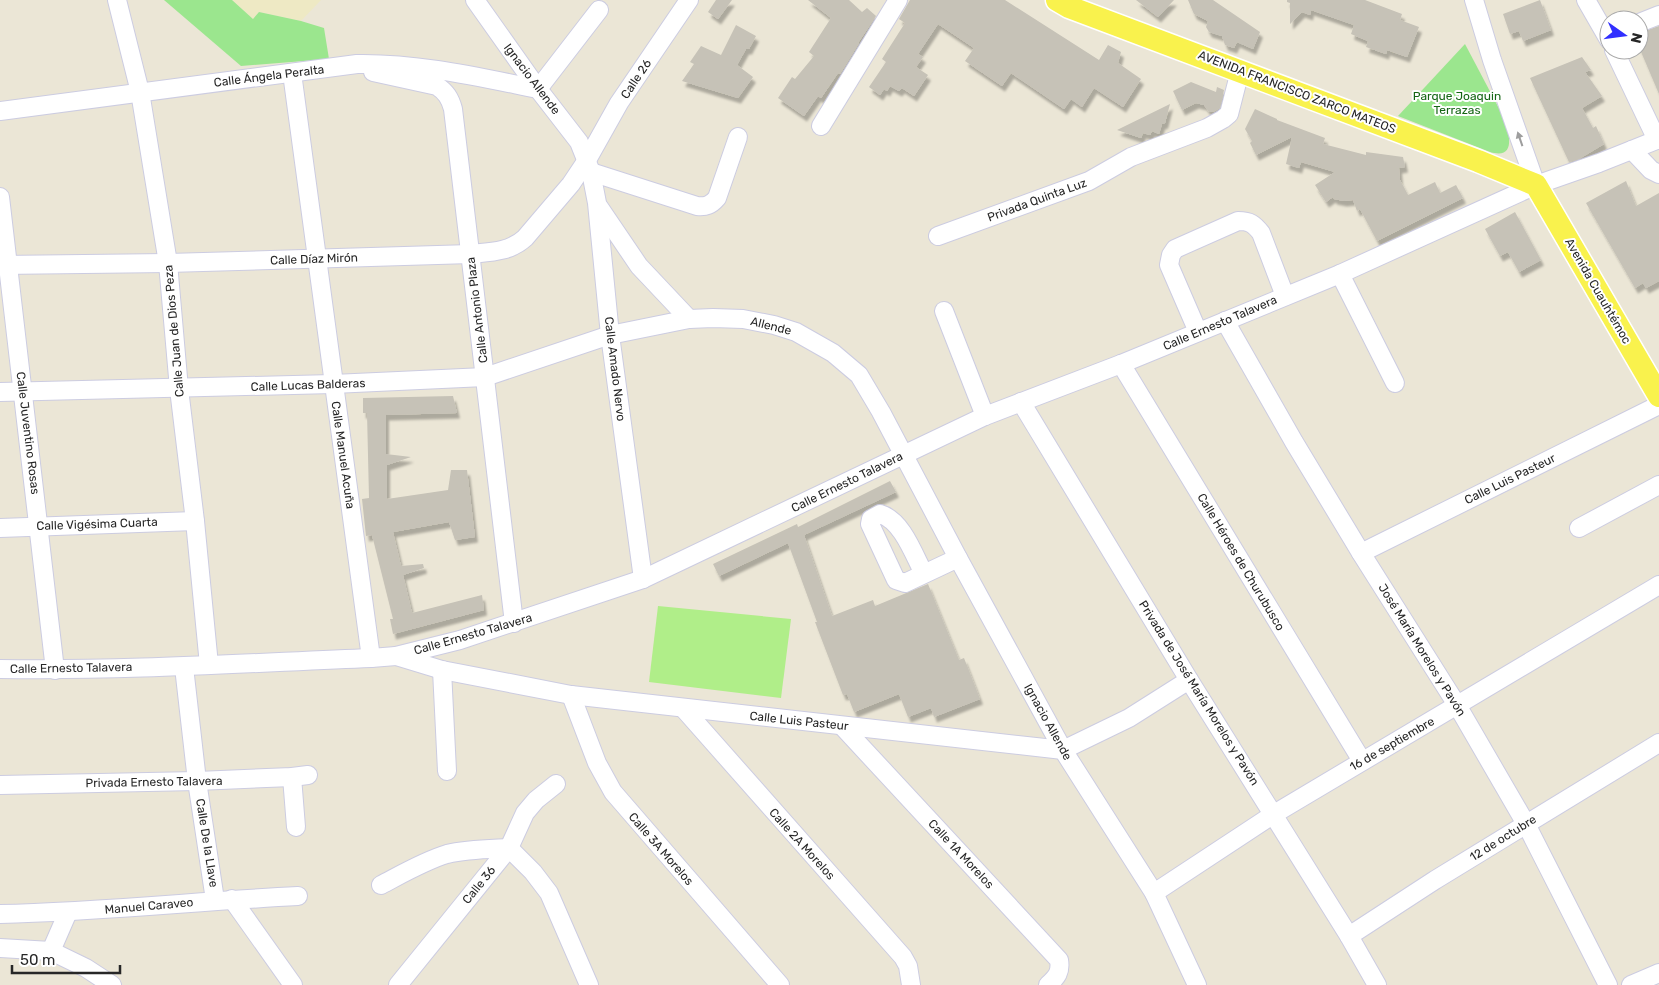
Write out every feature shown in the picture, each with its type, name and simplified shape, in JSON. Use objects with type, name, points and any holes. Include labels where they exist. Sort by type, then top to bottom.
[{"type":"main road","name":"AVENIDA FRANCISCO ZARCO MATEOS","points":[[1066,2],[1536,185]]},
{"type":"main road","name":"Avenida Cuauhtémoc","points":[[1536,185],[1659,396]]},
{"type":"street","name":"Calle Juan de Dios Peza","points":[[117,0],[140,92],[168,263],[179,389],[195,521],[208,665]]},
{"type":"street","name":"Ignacio Allende","points":[[475,0],[538,89],[574,134],[589,166]]},
{"type":"street","name":"Calle 26","points":[[589,166],[619,103],[689,0]]},
{"type":"street","points":[[821,126],[898,0]]},
{"type":"street","points":[[1474,0],[1492,60],[1536,185]]},
{"type":"street","points":[[1586,0],[1599,22]]},
{"type":"street","points":[[538,89],[599,10]]},
{"type":"street","points":[[1620,60],[1658,140]]},
{"type":"street","name":"Calle Ángela Peralta","points":[[0,112],[357,64],[412,66],[538,89]]},
{"type":"street","name":"Calle Antonio Plaza","points":[[357,64],[379,74],[437,86],[449,98],[453,109],[514,623]]},
{"type":"street","name":"Privada Quinta Luz","points":[[938,236],[1089,181],[1131,157],[1207,128],[1229,114],[1240,71]]},
{"type":"street","name":"Calle Manuel Acuña","points":[[292,73],[371,658]]},
{"type":"street","points":[[589,166],[697,206],[704,206],[712,203],[717,198],[738,137]]},
{"type":"street","name":"Calle Ernesto Talavera","points":[[0,669],[55,670],[184,667],[396,656],[460,640],[514,623],[643,579],[985,416],[1121,364],[1340,274],[1536,185],[1658,140]]},
{"type":"street","points":[[1632,150],[1651,170],[1659,174]]},
{"type":"street","name":"Calle Amado Nervo","points":[[589,166],[597,203],[610,335],[643,579]]},
{"type":"street","name":"Calle Díaz Mirón","points":[[4,265],[316,259],[471,254],[503,249],[519,244],[589,166]]},
{"type":"street","name":"Calle Juventino Rosas","points":[[0,197],[4,265],[40,526],[55,670]]},
{"type":"street","points":[[597,203],[639,266],[689,319]]},
{"type":"street","points":[[1198,332],[1169,265],[1171,255],[1175,249],[1238,221],[1247,221],[1254,224],[1261,233],[1286,296]]},
{"type":"street","points":[[1340,274],[1395,383]]},
{"type":"street","points":[[944,310],[985,416]]},
{"type":"street","name":"Allende","points":[[610,335],[689,319],[714,318],[743,319],[774,325],[796,332],[833,352],[858,375],[904,455]]},
{"type":"street","name":"José María Morelos y Pavón","points":[[1225,321],[1294,442],[1361,553],[1457,705],[1526,824],[1608,985]]},
{"type":"street","name":"Calle Lucas Balderas","points":[[0,392],[179,389],[486,377],[610,335]]},
{"type":"street","name":"Calle Héroes de Churubusco","points":[[1121,364],[1362,761]]},
{"type":"street","name":"Privada de José María Morelos y Pavón","points":[[1021,402],[1189,680],[1349,936],[1377,985]]},
{"type":"street","name":"Calle Luis Pasteur","points":[[1361,553],[1659,405]]},
{"type":"street","name":"Ignacio Allende","points":[[904,455],[1063,750],[1154,893],[1197,985]]},
{"type":"street","points":[[1579,528],[1659,484]]},
{"type":"street","name":"Calle Vigésima Cuarta","points":[[0,528],[195,521]]},
{"type":"street","points":[[924,574],[958,558]]},
{"type":"street","name":"16 de septiembre","points":[[1154,893],[1274,814],[1659,585]]},
{"type":"street","name":"Calle Luis Pasteur","points":[[396,656],[442,670],[571,695],[1063,750]]},
{"type":"street","name":"Calle De la Llave","points":[[184,667],[197,781],[223,900],[293,985]]},
{"type":"street","points":[[442,670],[447,771]]},
{"type":"street","points":[[1063,750],[1129,718],[1189,680]]},
{"type":"street","name":"Calle 3A Morelos","points":[[571,695],[597,763],[613,792],[780,985]]},
{"type":"street","name":"Calle 2A Morelos","points":[[683,708],[903,957],[908,966],[911,985]]},
{"type":"street","name":"Calle 1A Morelos","points":[[842,726],[1059,960],[1059,973],[1048,985]]},
{"type":"street","name":"12 de octubre","points":[[1349,936],[1435,880],[1659,743]]},
{"type":"street","name":"Privada Ernesto Talavera","points":[[0,785],[197,781],[300,776],[296,827]]},
{"type":"street","name":"Calle 36","points":[[398,985],[509,848],[525,814],[536,800],[556,784]]},
{"type":"street","points":[[381,885],[423,863],[448,854],[509,848],[533,872],[549,893],[581,981]]},
{"type":"street","name":"Manuel Caraveo","points":[[0,914],[68,912],[298,896]]},
{"type":"street","points":[[51,951],[68,912]]},
{"type":"street","points":[[0,948],[51,951],[86,977],[112,985]]},
{"type":"street","points":[[1631,985],[1659,973]]},
{"type":"shaded area","points":[[232,0],[321,0],[301,21],[259,12],[253,19]]},
{"type":"green space","points":[[164,0],[232,0],[253,19],[259,12],[324,28],[329,59],[241,66]]},
{"type":"green space","name":"Parque Joaquin Terrazas","points":[[1465,44],[1504,118],[1509,144],[1508,149],[1504,152],[1490,152],[1398,116]]},
{"type":"green space","points":[[658,606],[791,619],[781,698],[649,682]]},
{"type":"building","points":[[716,0],[732,0],[718,19],[708,12]]},
{"type":"building","points":[[808,0],[849,0],[862,12],[867,8],[876,16],[840,74],[838,73],[821,98],[818,96],[804,116],[778,98],[792,77],[795,79],[814,56],[809,52],[831,18]]},
{"type":"building","points":[[910,0],[1005,0],[1099,60],[1108,45],[1121,52],[1118,63],[1141,79],[1123,107],[1094,88],[1082,107],[1071,99],[1064,109],[1011,73],[1002,86],[965,61],[974,48],[938,24],[918,54],[923,57],[916,67],[928,75],[914,96],[902,88],[899,91],[890,86],[887,91],[884,89],[880,95],[869,87],[886,62],[882,59],[905,23],[899,19]]},
{"type":"building","points":[[1136,0],[1174,0],[1158,17]]},
{"type":"building","points":[[1188,0],[1213,0],[1260,32],[1253,49],[1237,42],[1234,48],[1225,45],[1222,36],[1209,32],[1206,27],[1208,21],[1194,14]]},
{"type":"building","points":[[1287,0],[1365,0],[1402,14],[1400,20],[1419,27],[1407,57],[1387,50],[1386,54],[1366,47],[1368,41],[1351,34],[1354,25],[1311,10],[1310,15],[1302,12],[1290,24],[1290,3]]},
{"type":"building","points":[[1540,0],[1551,30],[1523,41],[1519,31],[1510,34],[1503,14]]},
{"type":"building","points":[[736,25],[756,36],[737,65],[753,77],[738,98],[682,81],[694,64],[690,62],[701,46],[721,55]]},
{"type":"building","points":[[1659,26],[1659,94],[1645,60],[1649,60],[1649,30]]},
{"type":"building","points":[[1582,57],[1591,70],[1585,72],[1602,96],[1582,108],[1593,128],[1596,126],[1604,144],[1579,159],[1569,162],[1530,78]]},
{"type":"building","points":[[1191,82],[1216,92],[1217,87],[1224,90],[1220,108],[1209,112],[1204,105],[1196,103],[1182,110],[1173,91]]},
{"type":"building","points":[[1170,104],[1165,123],[1162,124],[1159,134],[1152,131],[1150,135],[1143,133],[1141,138],[1117,130]]},
{"type":"building","points":[[1255,109],[1277,120],[1325,138],[1323,144],[1366,155],[1366,152],[1403,157],[1405,167],[1399,168],[1400,180],[1408,195],[1435,182],[1440,193],[1456,185],[1463,198],[1377,241],[1360,209],[1357,211],[1353,200],[1344,201],[1334,199],[1333,197],[1326,202],[1315,185],[1335,172],[1301,162],[1299,168],[1286,164],[1292,137],[1256,155],[1250,143],[1252,141],[1245,129]]},
{"type":"building","points":[[1626,181],[1636,206],[1659,193],[1659,281],[1646,288],[1643,283],[1635,288],[1586,203]]},
{"type":"building","points":[[1515,212],[1541,260],[1519,272],[1508,252],[1500,256],[1485,229]]},
{"type":"building","points":[[453,396],[457,413],[386,415],[386,454],[411,457],[387,465],[387,499],[448,490],[451,470],[467,470],[475,537],[455,540],[449,522],[393,532],[401,566],[423,564],[424,568],[403,575],[412,613],[482,595],[484,610],[393,634],[390,619],[393,619],[372,535],[366,536],[362,499],[369,498],[367,413],[363,413],[363,398]]},
{"type":"building","points":[[890,481],[896,492],[804,535],[832,616],[873,600],[875,606],[928,584],[959,660],[964,658],[980,699],[934,717],[931,708],[908,717],[899,694],[854,712],[847,694],[843,695],[788,543],[719,576],[713,564],[797,524],[798,527]]}]
